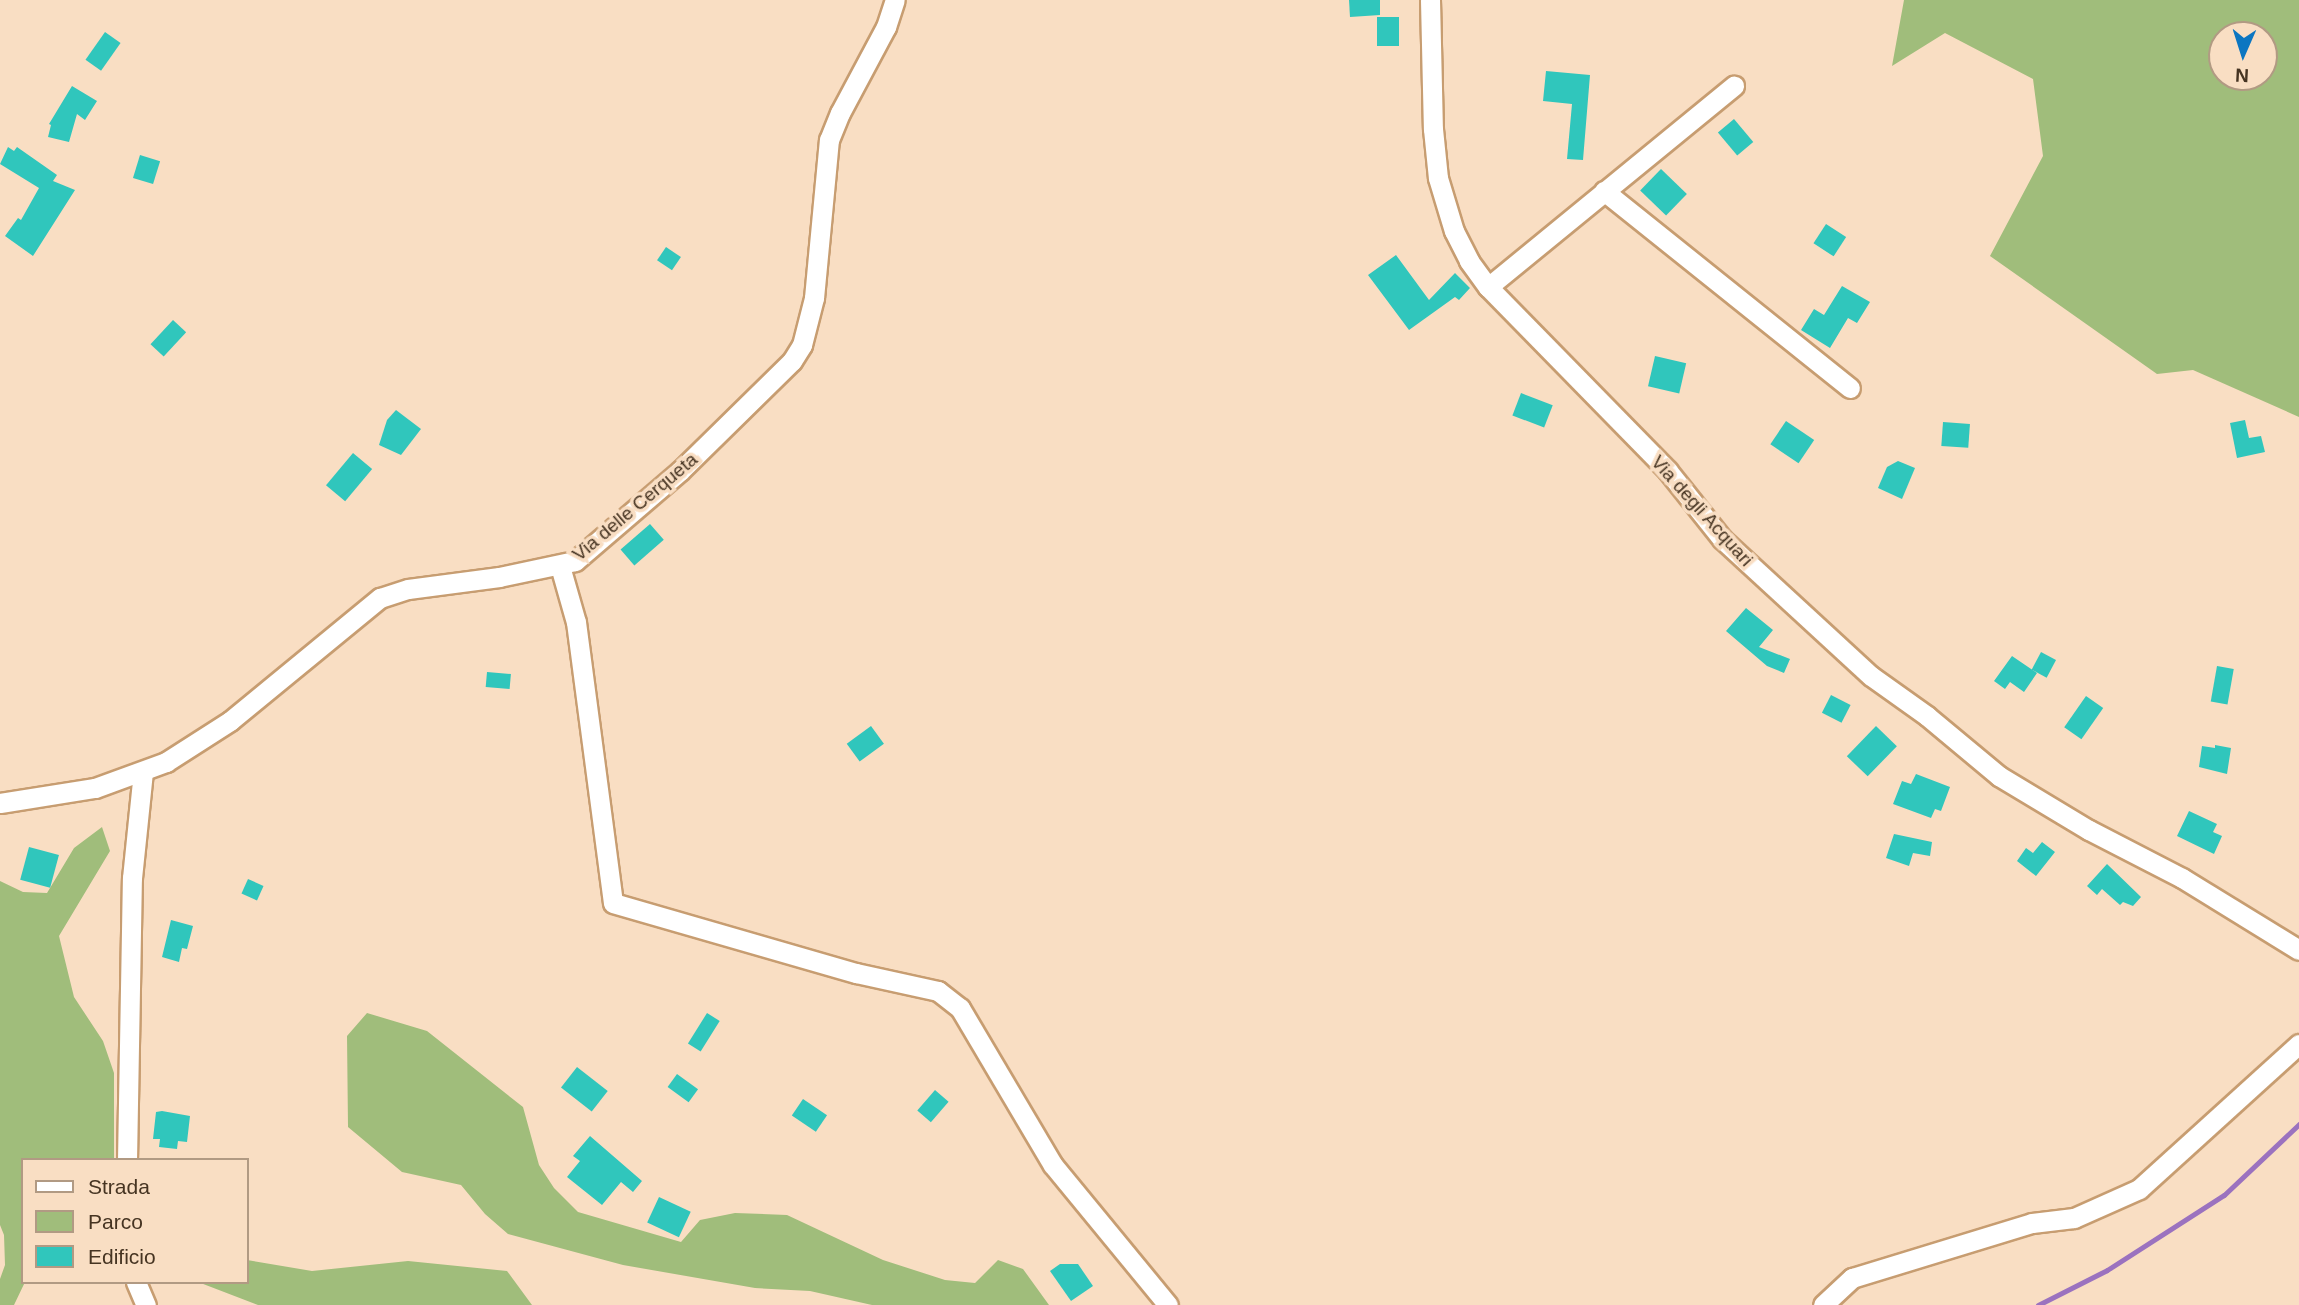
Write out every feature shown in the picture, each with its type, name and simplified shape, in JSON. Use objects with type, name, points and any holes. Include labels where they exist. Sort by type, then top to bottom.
[{"type":"street","name":"Via delle Cerqueta","points":[[0,803],[74,793],[143,772],[207,738],[380,598],[408,589],[560,566],[586,554],[680,471],[798,352],[808,329],[814,298],[829,140],[839,113],[882,36],[895,0]]},
{"type":"street","name":"Via degli Acquari","points":[[1430,0],[1433,129],[1438,178],[1449,220],[1463,251],[1488,287],[1668,471],[1714,530],[1861,668],[1927,716],[1999,776],[2089,830],[2182,878],[2299,950]]},
{"type":"street","points":[[1488,287],[1734,86]]},
{"type":"street","points":[[1604,191],[1850,388]]},
{"type":"street","points":[[560,566],[576,622],[613,902],[856,973],[938,992],[960,1008],[1053,1165],[1168,1305]]},
{"type":"street","points":[[127,1158],[132,878],[143,772]]},
{"type":"street","points":[[1823,1305],[1852,1278],[2032,1223],[2074,1218],[2139,1189],[2299,1044]]},
{"type":"street","points":[[137,1284],[146,1305]]},
{"type":"green space","points":[[1904,0],[2299,0],[2299,417],[2193,370],[2157,374],[1990,256],[2043,156],[2033,79],[1945,33],[1892,66]]},
{"type":"green space","points":[[102,827],[110,851],[59,936],[74,997],[103,1041],[114,1073],[114,1158],[21,1158],[21,1284],[24,1284],[14,1305],[0,1305],[0,1279],[5,1265],[4,1235],[0,1225],[0,881],[23,892],[47,893],[74,848]]},
{"type":"green space","points":[[367,1013],[427,1031],[523,1107],[539,1165],[554,1188],[578,1212],[681,1242],[700,1220],[735,1213],[787,1215],[883,1260],[945,1280],[975,1283],[998,1260],[1023,1269],[1049,1305],[872,1305],[810,1291],[755,1288],[623,1265],[508,1234],[485,1214],[461,1185],[402,1172],[348,1127],[347,1036]]},
{"type":"green space","points":[[248,1260],[312,1271],[408,1261],[507,1271],[532,1305],[258,1305],[203,1284],[248,1284]]},
{"type":"building","points":[[1349,0],[1380,0],[1380,15],[1350,17]]},
{"type":"building","points":[[1377,17],[1399,17],[1399,46],[1377,46]]},
{"type":"building","points":[[105,32],[121,43],[101,71],[85,60]]},
{"type":"building","points":[[1546,71],[1590,75],[1583,160],[1567,159],[1572,104],[1543,101]]},
{"type":"building","points":[[72,86],[97,101],[85,120],[77,114],[69,142],[48,137],[49,124]]},
{"type":"building","points":[[1734,119],[1753,142],[1737,155],[1718,132]]},
{"type":"building","points":[[8,147],[14,151],[17,147],[57,175],[53,181],[75,190],[33,256],[5,236],[18,218],[21,220],[39,188],[0,164]]},
{"type":"building","points":[[140,155],[160,161],[153,184],[133,178]]},
{"type":"building","points":[[1661,169],[1687,194],[1666,216],[1640,191]]},
{"type":"building","points":[[1826,224],[1846,237],[1834,256],[1813,243]]},
{"type":"building","points":[[666,247],[681,257],[672,270],[657,260]]},
{"type":"building","points":[[1396,255],[1429,300],[1455,273],[1470,288],[1459,300],[1455,297],[1409,330],[1368,275]]},
{"type":"building","points":[[1842,286],[1870,302],[1857,323],[1848,318],[1830,348],[1801,330],[1814,309],[1824,315]]},
{"type":"building","points":[[173,320],[186,332],[164,356],[150,344]]},
{"type":"building","points":[[1655,356],[1686,363],[1679,393],[1648,386]]},
{"type":"building","points":[[1521,393],[1553,405],[1544,428],[1512,415]]},
{"type":"building","points":[[396,410],[421,429],[401,455],[379,445],[387,420]]},
{"type":"building","points":[[2245,420],[2249,438],[2261,436],[2265,452],[2237,458],[2230,423]]},
{"type":"building","points":[[1786,421],[1814,440],[1799,463],[1770,444]]},
{"type":"building","points":[[1943,422],[1970,424],[1968,448],[1941,446]]},
{"type":"building","points":[[353,453],[372,469],[345,501],[326,485]]},
{"type":"building","points":[[1898,461],[1915,468],[1902,499],[1878,488],[1887,467]]},
{"type":"building","points":[[650,524],[664,540],[634,565],[621,550]]},
{"type":"building","points":[[1746,608],[1773,630],[1759,647],[1790,659],[1784,673],[1767,666],[1726,631]]},
{"type":"building","points":[[2041,652],[2056,660],[2047,678],[2032,670]]},
{"type":"building","points":[[2012,656],[2037,673],[2024,692],[2010,682],[2005,689],[1994,681]]},
{"type":"building","points":[[2217,666],[2234,669],[2227,704],[2211,701]]},
{"type":"building","points":[[487,672],[511,674],[510,689],[486,687]]},
{"type":"building","points":[[1831,695],[1851,705],[1842,723],[1822,713]]},
{"type":"building","points":[[2086,696],[2103,708],[2081,739],[2064,727]]},
{"type":"building","points":[[871,726],[884,744],[860,761],[847,744]]},
{"type":"building","points":[[1876,726],[1897,746],[1868,776],[1847,756]]},
{"type":"building","points":[[2215,745],[2231,748],[2227,774],[2199,767],[2202,746],[2215,748]]},
{"type":"building","points":[[1916,774],[1950,787],[1941,811],[1935,809],[1931,818],[1893,804],[1902,781],[1911,784]]},
{"type":"building","points":[[2189,811],[2217,824],[2213,832],[2222,836],[2214,854],[2177,836]]},
{"type":"building","points":[[1894,834],[1932,842],[1930,856],[1913,853],[1909,866],[1886,858]]},
{"type":"building","points":[[2042,842],[2055,852],[2036,876],[2017,861],[2026,848],[2033,853]]},
{"type":"building","points":[[29,847],[59,855],[50,888],[20,880]]},
{"type":"building","points":[[2107,864],[2141,897],[2133,906],[2123,902],[2120,905],[2102,889],[2097,895],[2087,886]]},
{"type":"building","points":[[248,879],[264,886],[257,901],[241,894]]},
{"type":"building","points":[[171,920],[193,926],[187,949],[182,948],[179,962],[162,957]]},
{"type":"building","points":[[707,1013],[720,1021],[701,1051],[688,1044]]},
{"type":"building","points":[[577,1067],[608,1091],[592,1111],[561,1087]]},
{"type":"building","points":[[677,1074],[698,1089],[689,1102],[668,1087]]},
{"type":"building","points":[[935,1090],[949,1102],[931,1122],[917,1110]]},
{"type":"building","points":[[803,1099],[827,1115],[816,1132],[792,1116]]},
{"type":"building","points":[[156,1112],[190,1116],[187,1142],[178,1141],[177,1149],[159,1147],[160,1139],[153,1139]]},
{"type":"building","points":[[590,1136],[642,1181],[633,1192],[621,1182],[602,1205],[567,1177],[580,1161],[573,1156]]},
{"type":"building","points":[[659,1197],[691,1212],[679,1237],[647,1222]]},
{"type":"building","points":[[1060,1264],[1078,1264],[1093,1286],[1071,1301],[1050,1271]]},
{"type":"waterway","points":[[2038,1305],[2107,1270],[2224,1195],[2299,1124]]}]
